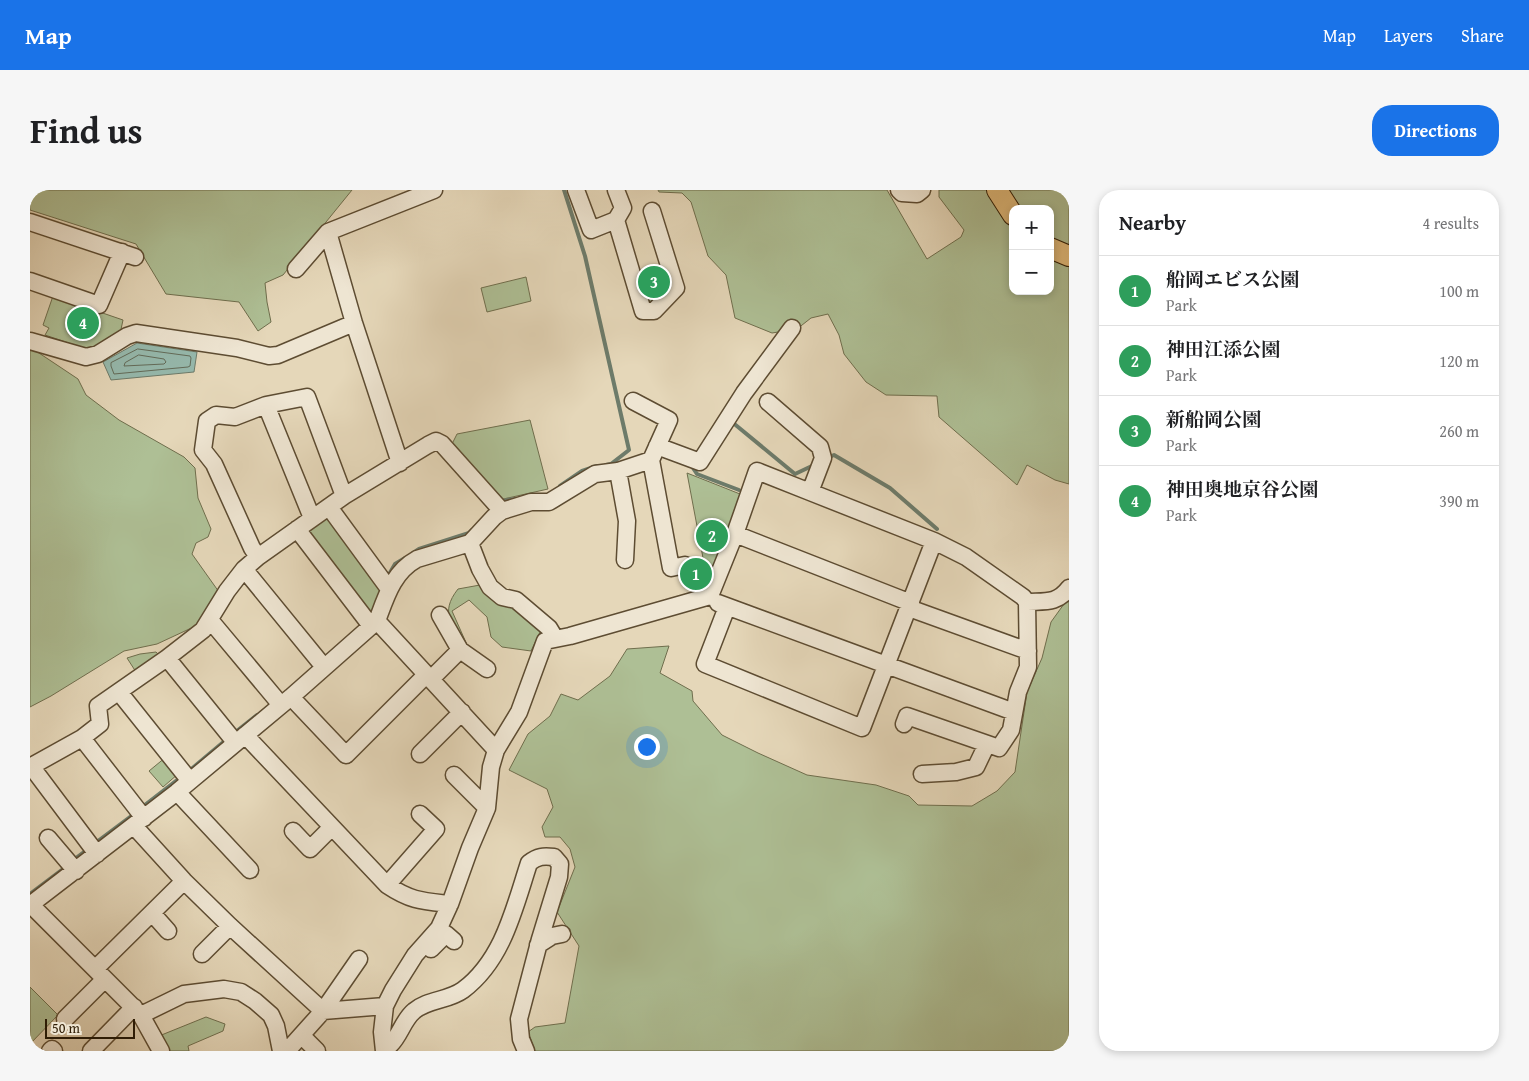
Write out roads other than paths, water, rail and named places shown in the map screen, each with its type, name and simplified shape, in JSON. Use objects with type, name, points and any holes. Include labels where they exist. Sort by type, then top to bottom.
[{"type":"main road","points":[[997,190],[1009,209]]},
{"type":"main road","points":[[1054,250],[1069,256]]},
{"type":"street","points":[[296,269],[328,232],[401,196],[434,190]]},
{"type":"street","points":[[576,190],[591,230],[616,220],[623,208],[616,190]]},
{"type":"street","points":[[899,190],[902,193],[917,194],[922,190]]},
{"type":"street","points":[[616,220],[643,311],[654,311],[676,288],[652,211]]},
{"type":"street","points":[[30,222],[128,255],[99,305],[30,281]]},
{"type":"street","points":[[328,232],[354,323],[400,463]]},
{"type":"street","points":[[30,341],[86,357],[98,354],[127,336],[136,333],[237,348],[269,356],[278,355],[354,323]]},
{"type":"street","points":[[161,1051],[138,1011],[30,905],[177,792],[286,701],[320,661],[371,621],[386,584],[417,559],[470,543],[502,511],[531,502],[550,502],[595,474],[618,471],[654,453],[700,462],[744,393],[792,328]]},
{"type":"street","points":[[258,557],[252,548],[214,464],[203,450],[207,421],[216,415],[235,416],[266,405],[307,396],[344,496]]},
{"type":"street","points":[[633,401],[669,420],[654,453],[671,568],[685,565]]},
{"type":"street","points":[[768,402],[820,447],[823,458],[810,492]]},
{"type":"street","points":[[266,405],[312,518]]},
{"type":"street","points":[[97,854],[32,763],[82,738],[100,724],[98,706],[167,658],[203,630],[227,591],[244,569],[258,557],[344,496],[436,441],[442,444],[502,511]]},
{"type":"street","points":[[618,471],[627,521],[626,560]]},
{"type":"street","points":[[710,596],[735,534],[757,471],[934,541],[966,557],[1023,597],[1027,602],[1028,667],[1018,692],[1010,730],[999,748],[907,716],[904,724]]},
{"type":"street","points":[[329,506],[386,584]]},
{"type":"street","points":[[297,529],[371,621],[462,712],[496,750]]},
{"type":"street","points":[[735,534],[1028,651]]},
{"type":"street","points":[[727,607],[705,664],[862,728],[934,541]]},
{"type":"street","points":[[470,543],[480,569],[490,587],[502,597],[516,600],[549,628],[555,638]]},
{"type":"street","points":[[244,569],[320,661]]},
{"type":"street","points":[[1027,602],[1054,601],[1069,588]]},
{"type":"street","points":[[710,596],[718,603],[727,607],[1014,712]]},
{"type":"street","points":[[522,1050],[519,1020],[538,945],[561,870],[560,864],[554,857],[537,857],[529,863],[509,924],[497,953],[482,972],[462,991],[442,1000],[423,1005],[413,1012],[396,1040],[390,1046],[384,1048],[382,1032],[385,1006],[393,990],[420,950],[439,928],[450,904],[487,808],[491,767],[496,750],[519,712],[545,641],[570,636],[710,596]]},
{"type":"street","points":[[440,615],[460,650],[487,669]]},
{"type":"street","points":[[210,620],[286,701],[346,754],[428,677],[460,650]]},
{"type":"street","points":[[167,658],[240,739],[332,828],[387,885],[403,896],[450,904]]},
{"type":"street","points":[[119,692],[190,780]]},
{"type":"street","points":[[420,754],[462,712]]},
{"type":"street","points":[[82,738],[139,822],[184,881],[323,1011],[385,1006]]},
{"type":"street","points":[[922,774],[956,772],[976,767],[987,744]]},
{"type":"street","points":[[454,775],[487,808]]},
{"type":"street","points":[[177,792],[250,870]]},
{"type":"street","points":[[387,885],[436,829],[420,814]]},
{"type":"street","points":[[292,831],[315,855],[332,828]]},
{"type":"street","points":[[48,838],[76,870]]},
{"type":"street","points":[[65,1019],[152,913],[184,881]]},
{"type":"street","points":[[152,913],[168,931]]},
{"type":"street","points":[[202,954],[230,926]]},
{"type":"street","points":[[420,950],[427,954],[446,934],[454,941]]},
{"type":"street","points":[[538,945],[552,936],[562,934]]},
{"type":"street","points":[[287,1051],[323,1011],[359,959]]},
{"type":"street","points":[[91,1051],[138,1011],[184,994],[224,989],[241,992],[255,1001],[271,1016],[278,1034],[281,1051]]},
{"type":"street","points":[[302,1036],[317,1051]]},
{"type":"street","points":[[50,1051],[52,1049],[54,1051]]},
{"type":"water","points":[[137,343],[197,352],[194,372],[111,380],[103,362]]},
{"type":"waterway","points":[[564,190],[585,256],[629,450],[611,464],[606,465]]},
{"type":"waterway","points":[[732,422],[795,474],[814,465]]},
{"type":"waterway","points":[[827,458],[834,455],[890,488],[937,529]]},
{"type":"waterway","points":[[691,465],[697,474],[739,490]]},
{"type":"waterway","points":[[560,486],[582,471],[597,466]]},
{"type":"waterway","points":[[501,504],[506,500],[515,499]]},
{"type":"waterway","points":[[413,553],[419,549],[469,533],[472,530]]},
{"type":"waterway","points":[[387,578],[395,564],[405,558]]},
{"type":"waterway","points":[[233,734],[257,715]]},
{"type":"waterway","points":[[189,771],[227,739]]},
{"type":"waterway","points":[[141,808],[181,777]]},
{"type":"waterway","points":[[94,844],[134,814]]},
{"type":"waterway","points":[[72,861],[88,849]]},
{"type":"waterway","points":[[30,894],[67,866]]},
{"type":"place","name":"新船岡公園","points":[[654,282]]},
{"type":"place","name":"神田奥地京谷公園","points":[[83,323]]},
{"type":"place","name":"神田江添公園","points":[[712,536]]},
{"type":"place","name":"船岡エビス公園","points":[[696,574]]}]
